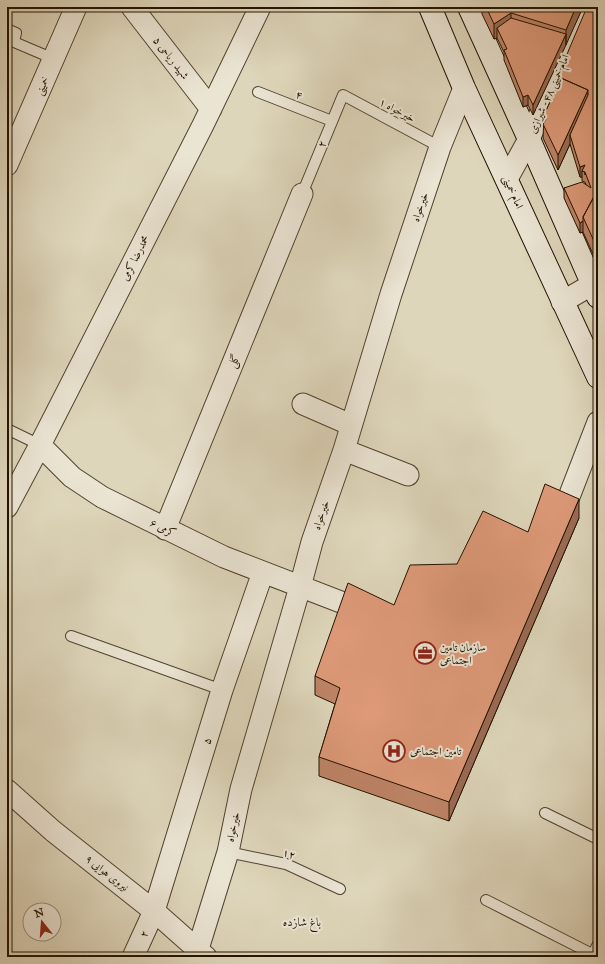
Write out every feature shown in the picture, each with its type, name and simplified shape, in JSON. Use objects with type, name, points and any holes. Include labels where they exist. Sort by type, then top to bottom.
[{"type":"main road","name":"امام خمینی","points":[[430,7],[464,88],[598,377]]},
{"type":"main road","points":[[475,9],[529,139],[596,286]]},
{"type":"street","name":"خمینی","points":[[7,165],[76,7]]},
{"type":"street","name":"۵ شهید ریاحی","points":[[132,7],[211,109]]},
{"type":"street","name":"محمدرضا کرمی","points":[[7,507],[40,446],[211,109],[260,7]]},
{"type":"street","name":"امام خمینی ۴۸- شیرازی","points":[[507,179],[529,139],[587,7]]},
{"type":"street","name":"خیرخواه","points":[[202,953],[228,852],[241,789],[312,542],[344,450],[391,294],[440,147],[464,88]]},
{"type":"street","name":"گلی","points":[[165,529],[302,194]]},
{"type":"street","points":[[562,302],[596,286]]},
{"type":"street","points":[[303,404],[351,424]]},
{"type":"street","points":[[567,502],[598,422]]},
{"type":"street","name":"کرمی ۶","points":[[40,446],[72,477],[102,497],[224,557],[346,604]]},
{"type":"street","points":[[344,450],[408,475]]},
{"type":"street","name":"۵","points":[[154,911],[222,690],[263,572]]},
{"type":"street","name":"نیروی هوایی ۹","points":[[7,790],[53,831],[154,911],[202,953]]},
{"type":"street","name":"۲","points":[[133,957],[154,911]]},
{"type":"lane","points":[[7,29],[16,33],[14,42],[54,59]]},
{"type":"lane","name":"۴","points":[[258,92],[332,121]]},
{"type":"lane","name":"خیرخواه ۱","points":[[342,95],[440,147]]},
{"type":"lane","name":"۲","points":[[302,194],[342,95]]},
{"type":"lane","points":[[7,429],[40,446]]},
{"type":"lane","points":[[71,636],[222,690]]},
{"type":"lane","points":[[545,813],[598,839]]},
{"type":"lane","name":"۱۲","points":[[228,852],[286,864],[340,889]]},
{"type":"lane","points":[[486,900],[592,955],[598,944]]},
{"type":"building","points":[[486,7],[576,7],[566,30],[511,13],[494,24]]},
{"type":"building","points":[[587,7],[598,7],[598,189],[583,217],[583,221],[580,223],[564,188],[582,182],[591,188],[585,172],[582,171],[585,165],[580,167],[570,135],[588,95],[588,90],[561,78],[559,81],[556,80]]},
{"type":"building","points":[[511,18],[566,34],[533,105],[528,95],[523,97],[504,50],[507,49],[497,28]]},
{"type":"building","points":[[561,78],[588,90],[558,155],[543,124],[547,118],[544,115]]},
{"type":"building","points":[[598,189],[598,250],[583,217]]},
{"type":"building","name":"سازمان تامین اجتماعی","points":[[545,484],[579,499],[449,802],[319,757],[340,688],[315,676],[348,583],[394,605],[410,565],[457,564],[483,511],[528,532]]},
{"type":"place","name":"سازمان تامین اجتماعی","points":[[425,653]]},
{"type":"place","name":"تامین اجتماعی","points":[[394,751]]},
{"type":"district","name":"باغ شازده","points":[[302,922]]}]
